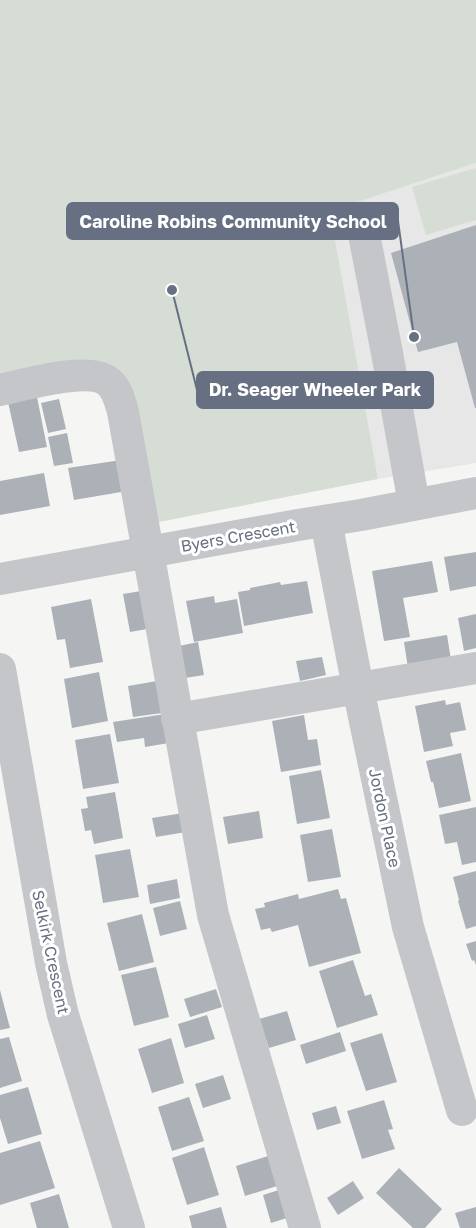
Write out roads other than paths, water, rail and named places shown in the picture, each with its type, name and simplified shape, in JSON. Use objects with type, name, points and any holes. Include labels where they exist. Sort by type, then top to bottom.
[{"type":"street","points":[[363,229],[414,504]]},
{"type":"street","points":[[0,390],[72,376],[91,375],[107,380],[117,393],[123,412],[149,552],[213,915],[305,1228]]},
{"type":"street","name":"Byers Crescent","points":[[0,579],[476,493]]},
{"type":"street","name":"Jordon Place","points":[[326,521],[408,927],[462,1110]]},
{"type":"street","points":[[177,719],[476,668]]},
{"type":"street","name":"Selkirk Crescent","points":[[0,669],[51,963],[63,1015],[129,1228]]},
{"type":"place","name":"Dr. Seager Wheeler Park","points":[[172,290]]},
{"type":"place","name":"Caroline Robins Community School","points":[[414,337]]}]
